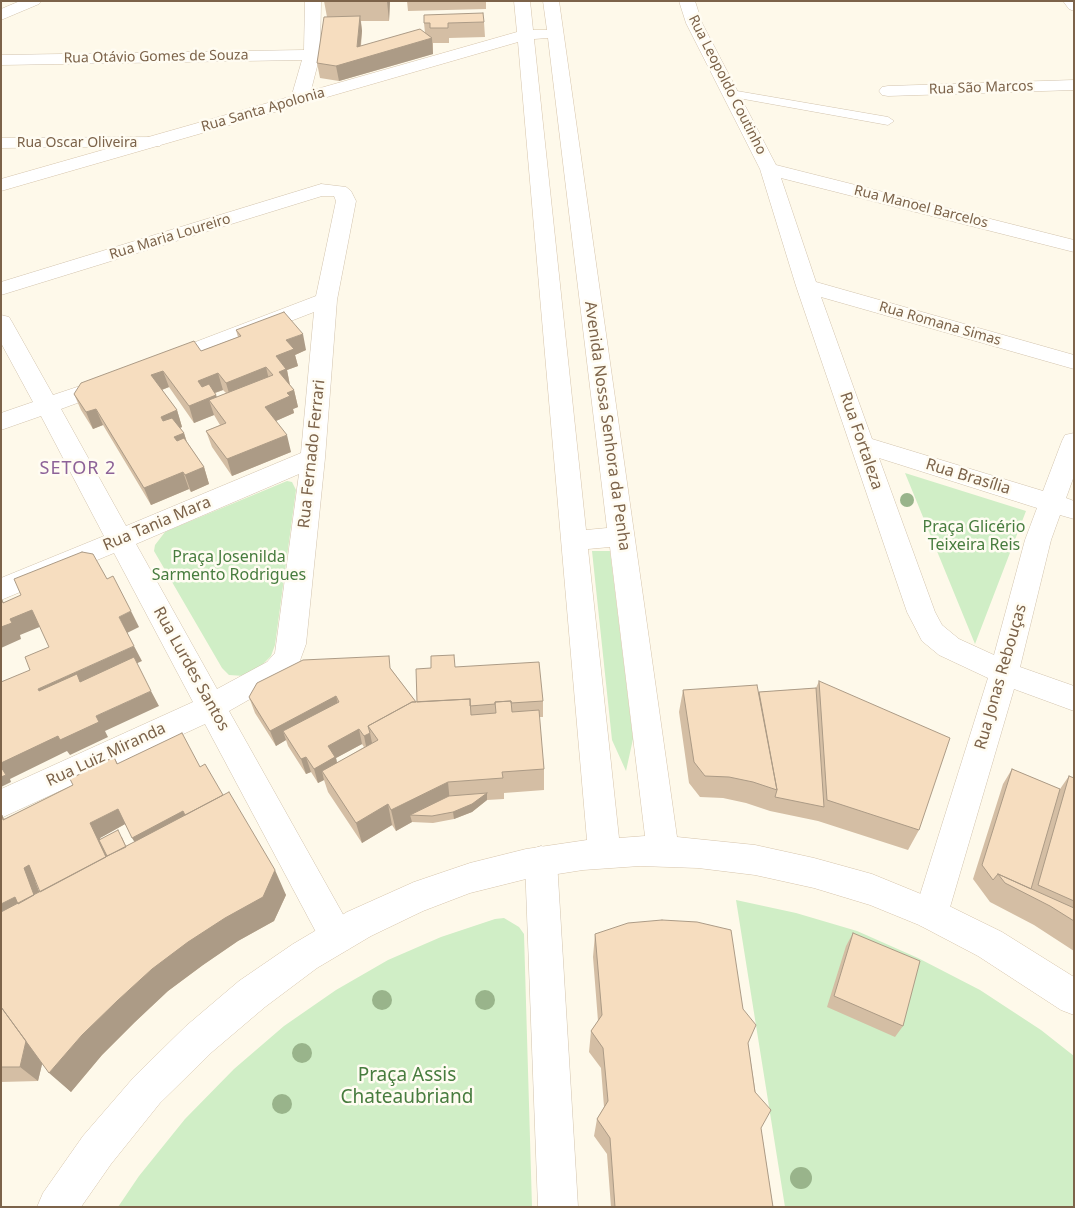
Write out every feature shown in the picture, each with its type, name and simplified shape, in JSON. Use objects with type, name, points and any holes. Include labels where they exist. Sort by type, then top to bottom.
[{"type":"street","points":[[1,15],[34,1]]},
{"type":"street","points":[[300,98],[312,55],[314,1]]},
{"type":"street","points":[[522,1],[604,853]]},
{"type":"street","name":"Avenida Nossa Senhora da Penha","points":[[551,1],[663,852]]},
{"type":"street","name":"Rua Leopoldo Coutinho","points":[[687,1],[694,23],[769,169]]},
{"type":"street","points":[[1070,1],[1074,6]]},
{"type":"street","name":"Rua Santa Apolonia","points":[[1,185],[300,98],[526,35],[555,34]]},
{"type":"street","name":"Rua Otávio Gomes de Souza","points":[[1,60],[312,55]]},
{"type":"street","name":"Rua São Marcos","points":[[888,91],[1074,84]]},
{"type":"street","points":[[534,116],[566,116]]},
{"type":"street","name":"Rua Oscar Oliveira","points":[[1,143],[154,142]]},
{"type":"street","name":"Rua Manoel Barcelos","points":[[769,169],[1074,246]]},
{"type":"street","name":"Rua Fortaleza","points":[[769,169],[807,286],[921,612],[932,632],[949,647],[1004,673],[1074,699]]},
{"type":"street","name":"Rua Maria Loureiro","points":[[1,289],[321,190],[339,192]]},
{"type":"street","name":"Rua Fernado Ferrari","points":[[211,707],[277,670],[288,658],[292,644],[312,458],[326,300],[346,201],[339,192]]},
{"type":"street","points":[[543,212],[579,211]]},
{"type":"street","name":"Rua Romana Simas","points":[[807,286],[1074,362]]},
{"type":"street","points":[[1,422],[46,407],[326,300]]},
{"type":"street","name":"Rua Lurdes Santos","points":[[1,322],[337,937]]},
{"type":"street","name":"Rua Jonas Rebouças","points":[[931,914],[1004,673],[1035,550],[1063,506],[1074,441]]},
{"type":"street","name":"Rua Brasília","points":[[862,444],[1063,506]]},
{"type":"street","name":"Rua Tania Mara","points":[[1,590],[312,458]]},
{"type":"street","points":[[574,540],[622,537]]},
{"type":"street","name":"Rua Luiz Miranda","points":[[1,804],[211,707]]},
{"type":"street","points":[[56,1207],[97,1150],[147,1090],[199,1038],[252,994],[305,956],[359,924],[414,898],[470,878],[540,861],[604,853],[640,851],[698,853],[755,860],[814,873],[872,890],[931,914],[990,944],[1050,980],[1074,997]]},
{"type":"street","points":[[540,861],[558,1207]]},
{"type":"lane","points":[[731,94],[888,121]]},
{"type":"green space","name":"Praça Glicério Teixeira Reis","points":[[905,473],[1026,511],[975,644]]},
{"type":"green space","name":"Praça Josenilda Sarmento Rodrigues","points":[[287,481],[292,482],[296,490],[275,645],[271,656],[262,665],[244,676],[229,675],[222,668],[154,551],[155,545],[165,532]]},
{"type":"green space","points":[[592,551],[610,551],[633,739],[626,771],[612,740]]},
{"type":"green space","points":[[736,900],[796,913],[857,931],[918,958],[980,990],[1041,1030],[1074,1056],[1074,1207],[785,1207]]},
{"type":"green space","name":"Praça Assis Chateaubriand","points":[[504,918],[519,927],[524,934],[532,1207],[118,1207],[139,1176],[185,1119],[234,1069],[284,1026],[336,990],[388,960],[441,937],[495,919]]},
{"type":"building","points":[[483,13],[484,22],[448,23],[448,28],[430,28],[430,23],[424,23],[424,15]]},
{"type":"building","points":[[360,16],[357,47],[420,29],[432,38],[336,66],[317,63],[324,17]]},
{"type":"building","points":[[284,312],[303,334],[286,340],[294,349],[276,356],[286,369],[279,372],[294,390],[287,393],[290,396],[265,407],[287,435],[227,459],[206,431],[226,423],[209,400],[273,375],[266,367],[226,383],[218,373],[198,381],[202,387],[209,384],[216,395],[189,406],[163,371],[151,375],[177,410],[161,417],[163,421],[172,418],[184,433],[174,437],[177,441],[184,438],[204,467],[185,475],[183,472],[144,488],[96,409],[86,412],[74,394],[81,383],[194,341],[201,351],[241,336],[236,330]]},
{"type":"building","points":[[82,552],[93,554],[107,579],[113,576],[131,611],[119,617],[134,646],[38,689],[39,691],[77,674],[80,682],[134,657],[151,691],[96,716],[99,722],[60,740],[58,736],[1,763],[1,682],[30,670],[25,657],[49,647],[32,610],[10,619],[12,623],[1,627],[1,598],[3,603],[21,595],[14,579]]},
{"type":"building","points":[[454,655],[455,667],[539,662],[543,701],[495,702],[495,704],[470,706],[470,699],[417,702],[416,669],[431,668],[431,656]]},
{"type":"building","points":[[389,656],[390,668],[416,702],[412,702],[368,726],[370,733],[364,736],[359,729],[328,746],[335,757],[314,769],[306,757],[301,759],[283,731],[339,702],[336,696],[270,731],[249,697],[257,683],[303,660]]},
{"type":"building","points":[[819,681],[950,738],[919,830],[827,800]]},
{"type":"building","points":[[757,685],[777,790],[729,777],[705,776],[694,762],[683,690]]},
{"type":"building","points":[[816,688],[824,807],[775,797],[777,790],[759,692]]},
{"type":"building","points":[[470,699],[471,715],[496,713],[495,702],[511,701],[512,712],[539,710],[544,769],[502,772],[503,778],[448,782],[391,810],[388,804],[356,823],[322,771],[378,740],[368,726],[412,702]]},
{"type":"building","points":[[182,733],[200,767],[205,764],[223,795],[185,815],[183,811],[132,838],[118,809],[90,823],[106,857],[40,892],[29,865],[24,868],[34,895],[18,904],[15,897],[1,904],[1,815],[3,820],[73,785],[70,779],[114,757],[117,764]]},
{"type":"building","points":[[1,767],[6,775],[1,777]]},
{"type":"building","points":[[1012,769],[1060,789],[1031,889],[998,874],[993,880],[982,865]]},
{"type":"building","points":[[1069,776],[1074,778],[1074,901],[1038,885]]},
{"type":"building","points":[[229,792],[275,870],[263,897],[225,918],[188,942],[152,969],[82,1035],[49,1073],[1,1007],[1,912]]},
{"type":"building","points":[[487,793],[472,804],[453,812],[432,816],[410,815],[449,796]]},
{"type":"building","points":[[118,830],[126,847],[107,856],[99,840]]},
{"type":"building","points":[[998,874],[1074,908],[1074,921],[1050,906],[1005,883]]},
{"type":"building","points":[[662,920],[697,922],[731,930],[743,1009],[756,1025],[748,1043],[755,1092],[771,1110],[761,1128],[773,1207],[615,1207],[610,1138],[597,1119],[608,1101],[603,1048],[591,1031],[602,1015],[595,934],[628,923]]},
{"type":"building","points":[[853,933],[920,961],[903,1026],[834,996]]},
{"type":"building","points":[[1,1007],[26,1041],[20,1067],[1,1067]]},
{"type":"district","name":"SETOR 2","points":[[78,469]]}]
